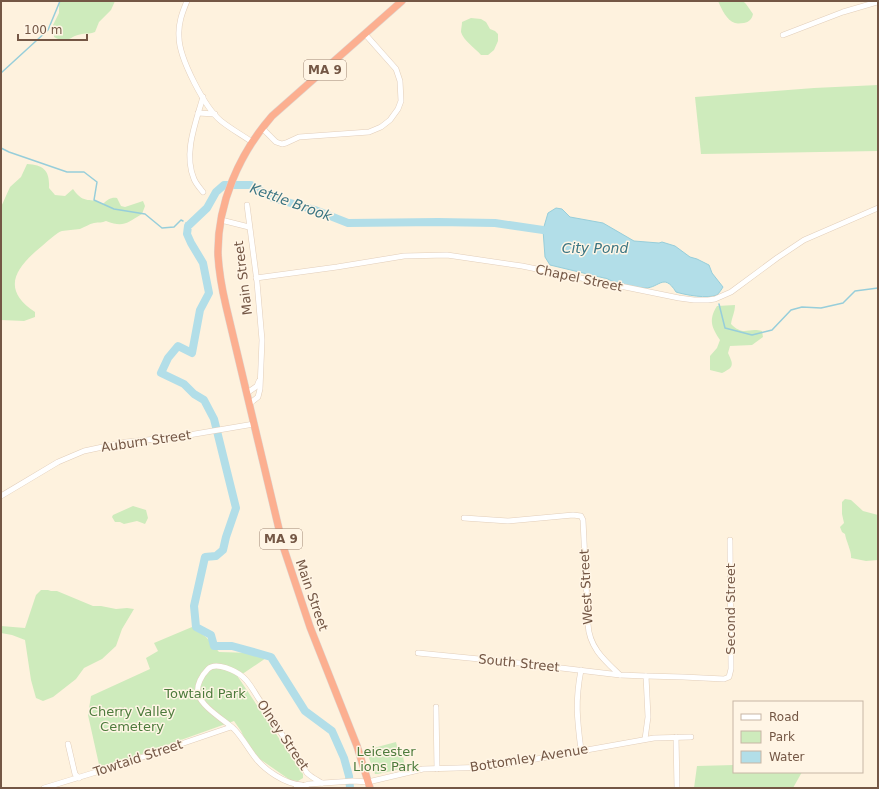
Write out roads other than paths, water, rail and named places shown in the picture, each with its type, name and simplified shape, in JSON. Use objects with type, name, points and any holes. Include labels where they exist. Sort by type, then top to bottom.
[{"type":"highway","name":"Main Street","points":[[369,785],[357,746],[310,628],[280,532],[246,393],[220,276],[218,255],[220,220],[232,181],[240,163],[262,128],[272,116],[402,1]]},
{"type":"street","points":[[187,1],[179,26],[180,45],[184,58],[203,97],[215,114],[221,121],[252,142]]},
{"type":"street","points":[[783,35],[843,12],[878,2]]},
{"type":"street","points":[[262,128],[276,142],[282,144],[299,137],[369,132],[382,127],[390,120],[398,109],[401,101],[400,81],[396,69],[365,34]]},
{"type":"street","points":[[203,97],[191,141],[190,160],[194,180],[203,192]]},
{"type":"street","points":[[198,113],[215,114]]},
{"type":"street","points":[[247,205],[249,227]]},
{"type":"street","name":"Chapel Street","points":[[256,278],[337,268],[404,256],[448,255],[522,266],[679,298],[708,300],[715,299],[731,292],[804,240],[878,208]]},
{"type":"street","name":"Main Street","points":[[220,220],[249,227],[262,340],[260,389],[258,397],[249,404]]},
{"type":"street","points":[[246,393],[257,386],[260,380]]},
{"type":"street","name":"Auburn Street","points":[[1,496],[58,462],[84,451],[126,442],[176,437],[254,424]]},
{"type":"street","name":"West Street","points":[[464,518],[508,521],[566,515],[581,516],[583,520],[590,638],[602,656],[620,675]]},
{"type":"street","name":"Second Street","points":[[646,676],[724,679],[729,677],[731,669],[730,540]]},
{"type":"street","name":"South Street","points":[[418,653],[620,675]]},
{"type":"street","name":"Olney Street","points":[[303,785],[286,781],[262,764],[252,754],[242,738],[203,702],[198,694],[198,685],[208,669],[213,666],[235,672],[246,680],[306,771],[311,776],[323,783]]},
{"type":"street","points":[[581,670],[576,710],[581,750]]},
{"type":"street","points":[[620,675],[646,676],[648,717],[646,739]]},
{"type":"street","points":[[436,707],[436,769]]},
{"type":"street","name":"Towtaid Street","points":[[44,788],[231,728]]},
{"type":"street","points":[[676,737],[677,788]]},
{"type":"street","name":"Bottomley Avenue","points":[[303,785],[353,781],[369,785],[418,770],[486,767],[646,739],[691,737]]},
{"type":"street","points":[[68,744],[75,774],[79,778]]},
{"type":"street","points":[[296,788],[303,785]]},
{"type":"water","name":"City Pond","points":[[556,208],[562,209],[570,217],[603,223],[634,241],[662,242],[675,246],[690,257],[709,265],[712,273],[723,287],[717,295],[708,297],[696,296],[676,292],[672,286],[664,282],[648,288],[634,287],[620,284],[606,278],[550,265],[545,257],[543,230],[548,213]]},
{"type":"waterway","points":[[1,73],[48,30],[60,1]]},
{"type":"waterway","points":[[1,148],[67,172],[84,172],[97,182],[94,200],[114,209],[145,214],[162,228],[174,227],[181,220],[183,221]]},
{"type":"waterway","name":"Kettle Brook","points":[[350,788],[349,776],[344,758],[332,731],[305,711],[271,657],[232,646],[214,646],[211,635],[196,627],[194,606],[205,557],[216,556],[223,550],[236,508],[214,419],[204,400],[194,394],[184,384],[161,373],[168,358],[178,346],[192,353],[200,310],[209,293],[203,263],[187,234],[188,226],[207,208],[216,192],[224,185],[251,185],[273,198],[315,210],[348,223],[495,223],[543,230]]},
{"type":"waterway","name":"Kettle Brook","points":[[719,304],[725,328],[752,335],[772,330],[791,310],[802,307],[821,308],[843,303],[855,291],[878,288]]},
{"type":"park label","name":"Towtaid Park","points":[[205,693]]},
{"type":"park label","name":"Cherry Valley Cemetery","points":[[132,718]]},
{"type":"park label","name":"Leicester Lions Park","points":[[386,758]]}]
